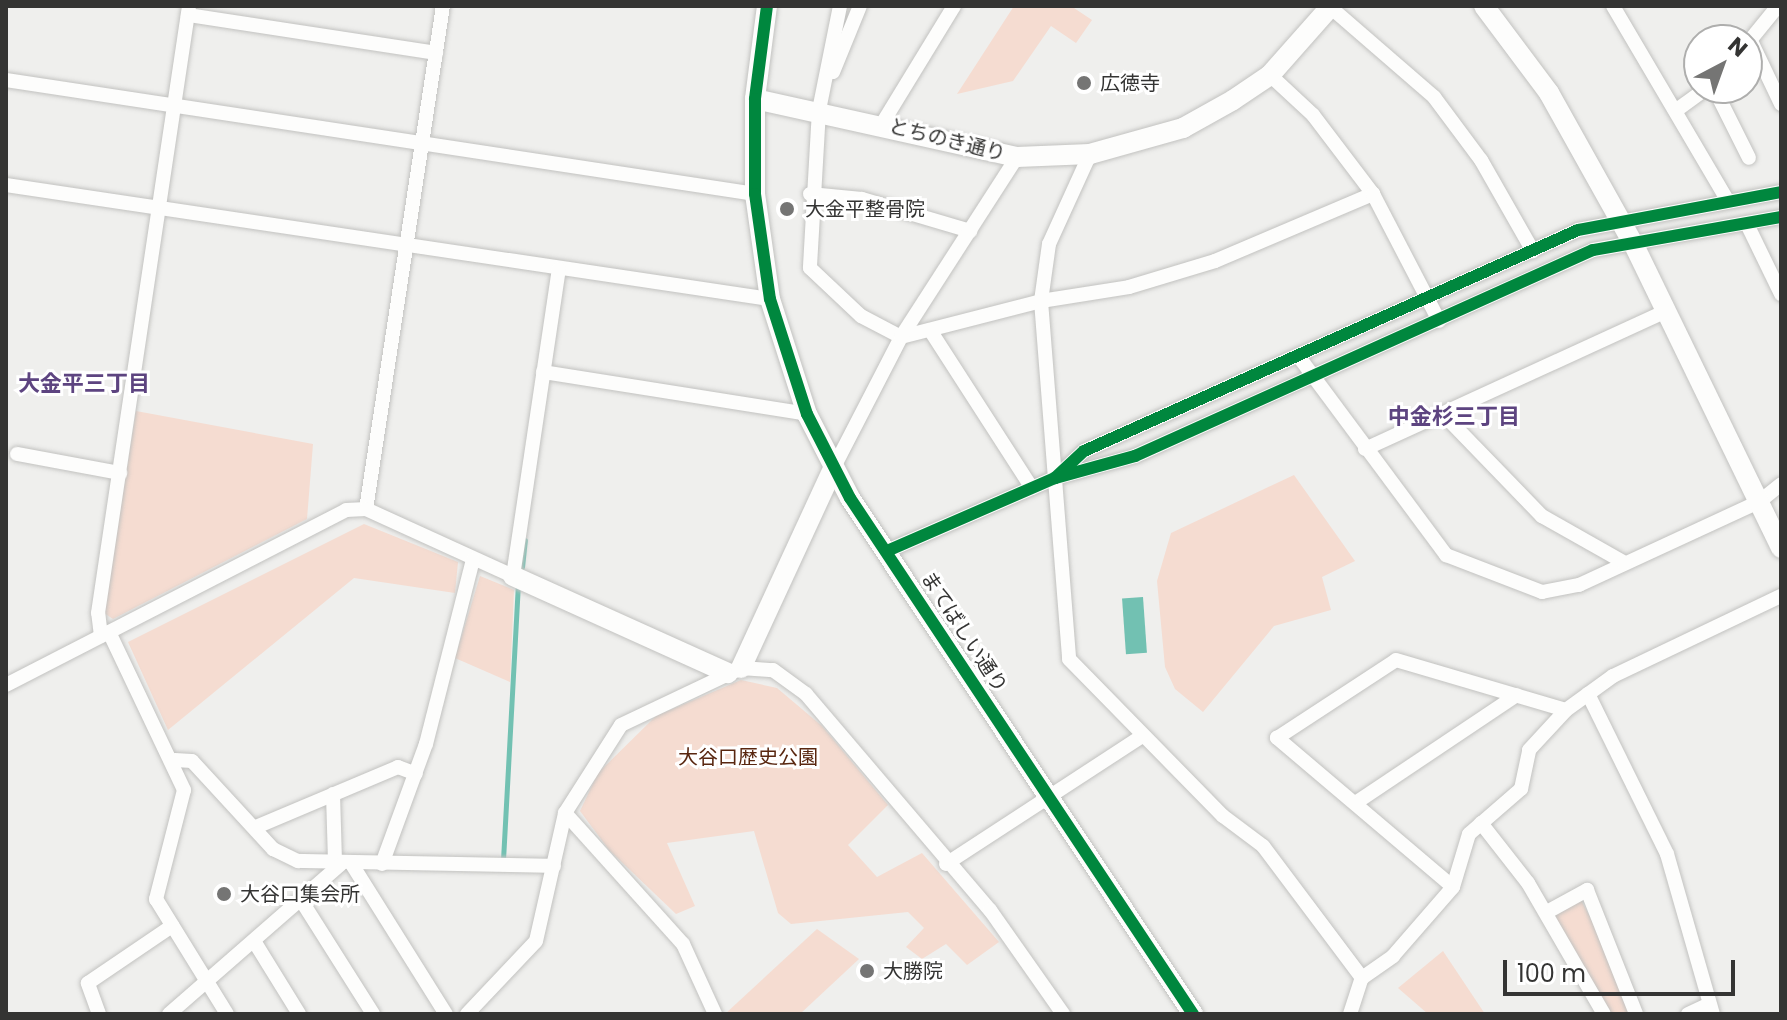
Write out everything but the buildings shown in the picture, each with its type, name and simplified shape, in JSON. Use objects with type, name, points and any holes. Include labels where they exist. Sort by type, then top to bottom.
[{"type":"street","points":[[366,509],[443,6]]},
{"type":"street","name":"まてばしい通り","points":[[767,6],[755,99],[755,194],[770,299],[807,414],[834,467],[887,551],[1190,1013]]},
{"type":"street","points":[[840,6],[820,102],[810,194],[810,268],[861,316],[901,337],[1041,301],[1129,287],[1215,261],[1373,194]]},
{"type":"street","points":[[820,102],[860,6]]},
{"type":"street","points":[[882,124],[954,6]]},
{"type":"street","points":[[1330,6],[1434,97],[1481,160],[1533,251]]},
{"type":"street","name":"とちのき通り","points":[[755,99],[820,102],[882,124],[1017,157],[1090,154],[1183,128],[1270,75],[1330,6]]},
{"type":"street","points":[[1484,6],[1549,93],[1633,243],[1781,548]]},
{"type":"street","points":[[1613,6],[1678,109],[1728,201]]},
{"type":"street","points":[[1763,25],[1778,6]]},
{"type":"street","points":[[227,1014],[156,899],[183,808],[175,760],[105,634],[120,473],[189,10],[436,53]]},
{"type":"street","points":[[1763,70],[1781,104]]},
{"type":"street","points":[[1270,75],[1313,115],[1373,194],[1439,321]]},
{"type":"street","points":[[6,80],[755,194]]},
{"type":"street","points":[[1678,109],[1685,104]]},
{"type":"street","points":[[1722,104],[1749,158]]},
{"type":"street","points":[[1090,154],[1049,244],[1041,301],[1069,659],[1142,736],[1263,846],[1362,978]]},
{"type":"street","points":[[734,671],[901,337],[1017,157]]},
{"type":"street","points":[[6,185],[770,299]]},
{"type":"street","points":[[1055,478],[1084,451],[1578,230],[1781,192]]},
{"type":"street","points":[[810,194],[862,199],[970,231]]},
{"type":"street","points":[[887,551],[1055,478],[1135,456],[1310,380],[1593,250],[1781,217]]},
{"type":"street","points":[[1747,224],[1781,294]]},
{"type":"street","points":[[513,576],[559,269]]},
{"type":"street","points":[[1365,449],[1666,311]]},
{"type":"street","points":[[930,330],[1032,488]]},
{"type":"street","points":[[1299,357],[1310,380],[1446,555],[1470,567],[1552,592],[1625,563],[1759,502],[1781,484]]},
{"type":"street","points":[[543,372],[807,414]]},
{"type":"street","points":[[1444,415],[1542,516],[1625,563]]},
{"type":"street","points":[[17,454],[120,473]]},
{"type":"street","points":[[6,685],[346,510],[366,509],[473,560],[734,671]]},
{"type":"street","points":[[382,864],[416,774],[473,560]]},
{"type":"street","points":[[1350,1014],[1362,978],[1393,956],[1453,887],[1469,834],[1521,789],[1529,750],[1566,710],[1588,694],[1781,596]]},
{"type":"street","points":[[1453,887],[1357,802],[1277,738],[1396,660],[1566,710]]},
{"type":"street","points":[[467,1014],[536,941],[565,813],[621,725],[734,671],[773,670],[806,694],[946,864],[990,910],[1063,1014]]},
{"type":"street","points":[[1588,694],[1667,854],[1711,1009],[1688,1014]]},
{"type":"street","points":[[1357,802],[1517,695]]},
{"type":"street","points":[[946,864],[1142,736]]},
{"type":"street","points":[[175,760],[192,761],[289,858],[343,865],[554,866]]},
{"type":"street","points":[[256,827],[398,767],[416,774]]},
{"type":"street","points":[[333,794],[343,865],[446,1014]]},
{"type":"street","points":[[565,813],[683,944],[715,1014]]},
{"type":"street","points":[[1481,823],[1547,912],[1604,1014]]},
{"type":"street","points":[[169,1014],[343,865]]},
{"type":"street","points":[[1547,912],[1587,890],[1636,1014]]},
{"type":"street","points":[[301,900],[373,1014]]},
{"type":"street","points":[[99,1014],[88,983],[172,926]]},
{"type":"street","points":[[254,941],[299,1014]]},
{"type":"green space","points":[[1014,6],[1071,6],[1092,20],[1076,43],[1051,26],[1013,81],[957,94]]},
{"type":"green space","points":[[136,411],[313,444],[307,519],[113,619],[104,613]]},
{"type":"green space","points":[[1294,475],[1355,561],[1322,577],[1331,610],[1274,626],[1203,712],[1175,689],[1165,667],[1157,581],[1171,533]]},
{"type":"green space","points":[[364,524],[458,562],[455,593],[354,578],[168,730],[128,642]]},
{"type":"green space","points":[[480,576],[514,590],[510,682],[455,658]]},
{"type":"green space","name":"大谷口歴史公園","points":[[741,680],[777,688],[822,726],[888,805],[848,845],[877,877],[922,853],[999,942],[967,965],[946,944],[922,959],[906,947],[924,928],[908,912],[791,924],[778,913],[754,831],[667,843],[695,906],[676,914],[609,850],[580,811],[598,773],[656,716]]},
{"type":"green space","points":[[1581,900],[1604,944],[1632,1014],[1611,1014],[1554,916]]},
{"type":"green space","points":[[817,929],[859,959],[800,1014],[725,1014]]},
{"type":"green space","points":[[1443,951],[1485,1014],[1428,1014],[1398,988]]},
{"type":"shaded area","points":[[1143,597],[1147,653],[1126,654],[1122,598]]},
{"type":"waterway","points":[[522,567],[525,540]]},
{"type":"waterway","points":[[503,860],[518,586]]},
{"type":"cycle path","points":[[767,6],[755,99],[755,194],[770,299],[807,414],[850,498],[1193,1014]]},
{"type":"cycle path","points":[[1055,478],[1084,451],[1578,230],[1781,192]]},
{"type":"cycle path","points":[[887,551],[1055,478],[1135,456],[1593,250],[1781,217]]},
{"type":"place","name":"広徳寺","points":[[1084,83]]},
{"type":"place","name":"大金平整骨院","points":[[787,209]]},
{"type":"place","name":"大谷口集会所","points":[[224,894]]},
{"type":"place","name":"大勝院","points":[[867,971]]},
{"type":"district","name":"大金平三丁目","points":[[84,384]]},
{"type":"district","name":"中金杉三丁目","points":[[1454,417]]}]
